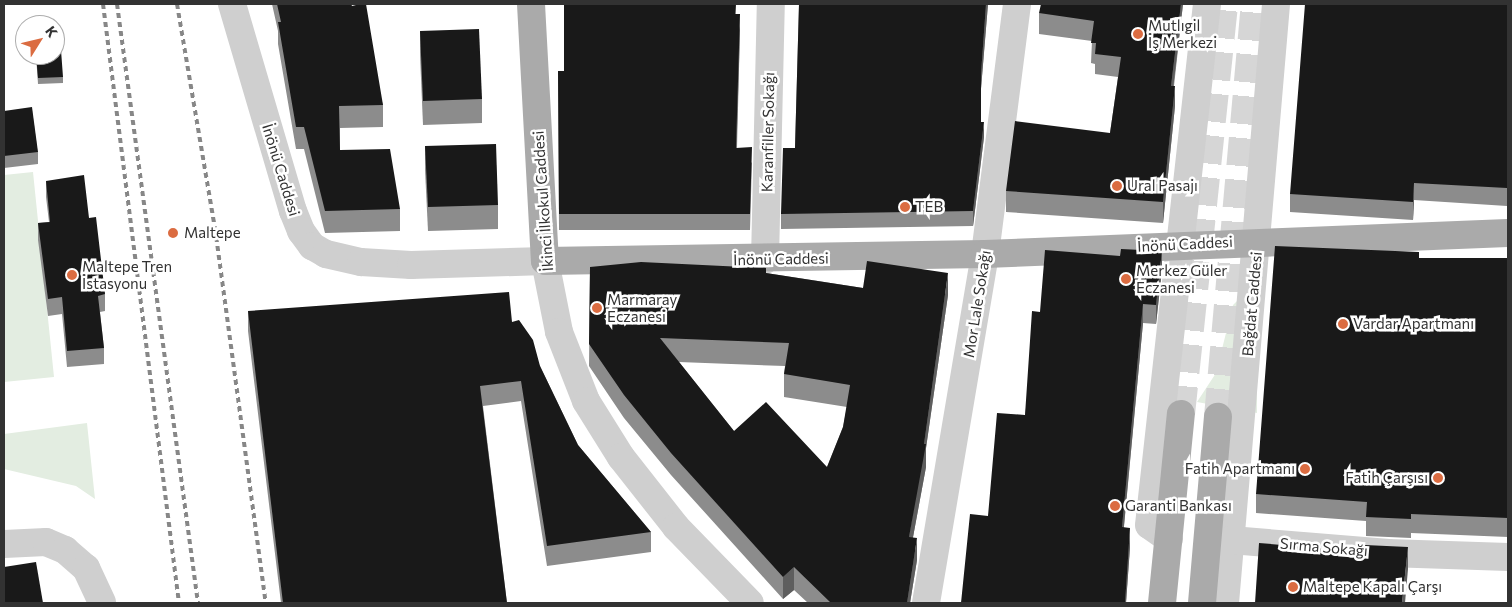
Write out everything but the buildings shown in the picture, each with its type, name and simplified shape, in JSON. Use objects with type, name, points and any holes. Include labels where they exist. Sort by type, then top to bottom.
[{"type":"main road","name":"İkinci İlkokul Caddesi","points":[[531,4],[545,261]]},
{"type":"main road","name":"İnönü Caddesi","points":[[545,261],[765,260],[986,254],[1180,244],[1508,233]]},
{"type":"main road","points":[[1162,603],[1181,414]]},
{"type":"main road","points":[[1202,603],[1218,417]]},
{"type":"street","name":"İnönü Caddesi","points":[[232,4],[293,211],[301,231],[312,246],[326,254],[360,262],[411,265],[545,261]]},
{"type":"street","name":"Karanfiller Sokağı","points":[[765,260],[771,4]]},
{"type":"street","name":"Mor Lale Sokağı","points":[[926,603],[986,254],[1017,4]]},
{"type":"street","points":[[1169,539],[1149,525],[1207,4]]},
{"type":"street","name":"Bağdat Caddesi","points":[[1225,603],[1258,241],[1276,4]]},
{"type":"street","name":"İkinci İlkokul Caddesi","points":[[545,261],[559,332],[586,402],[621,457],[676,527],[750,603]]},
{"type":"street","name":"Sırma Sokağı","points":[[1231,540],[1388,553],[1508,557]]},
{"type":"street","points":[[4,544],[46,542],[65,550],[86,568],[102,603]]},
{"type":"shaded area","points":[[33,172],[54,377],[4,382],[4,175]]},
{"type":"shaded area","points":[[1242,296],[1257,357],[1257,413],[1197,402],[1216,373],[1233,305]]},
{"type":"shaded area","points":[[87,423],[95,499],[76,486],[4,469],[4,434]]},
{"type":"tunnel","points":[[1181,414],[1224,4]]},
{"type":"tunnel","points":[[1218,417],[1255,4]]},
{"type":"railway","points":[[103,4],[179,603]]},
{"type":"railway","points":[[117,4],[198,603]]},
{"type":"railway","points":[[177,4],[215,228],[266,603]]},
{"type":"place","name":"Mutlıgil İş Merkezi","points":[[1138,34]]},
{"type":"place","name":"Ural Pasajı","points":[[1117,186]]},
{"type":"place","name":"TEB","points":[[905,207]]},
{"type":"place","name":"Maltepe","points":[[173,233]]},
{"type":"place","name":"Maltepe Tren İstasyonu","points":[[72,275]]},
{"type":"place","name":"Merkez Güler Eczanesi","points":[[1126,279]]},
{"type":"place","name":"Marmaray Eczanesi","points":[[597,308]]},
{"type":"place","name":"Vardar Apartmanı","points":[[1343,324]]},
{"type":"place","name":"Fatih Apartmanı","points":[[1305,469]]},
{"type":"place","name":"Fatih Çarşısı","points":[[1438,478]]},
{"type":"place","name":"Garanti Bankası","points":[[1115,506]]},
{"type":"place","name":"Maltepe Kapalı Çarşı","points":[[1293,587]]}]
